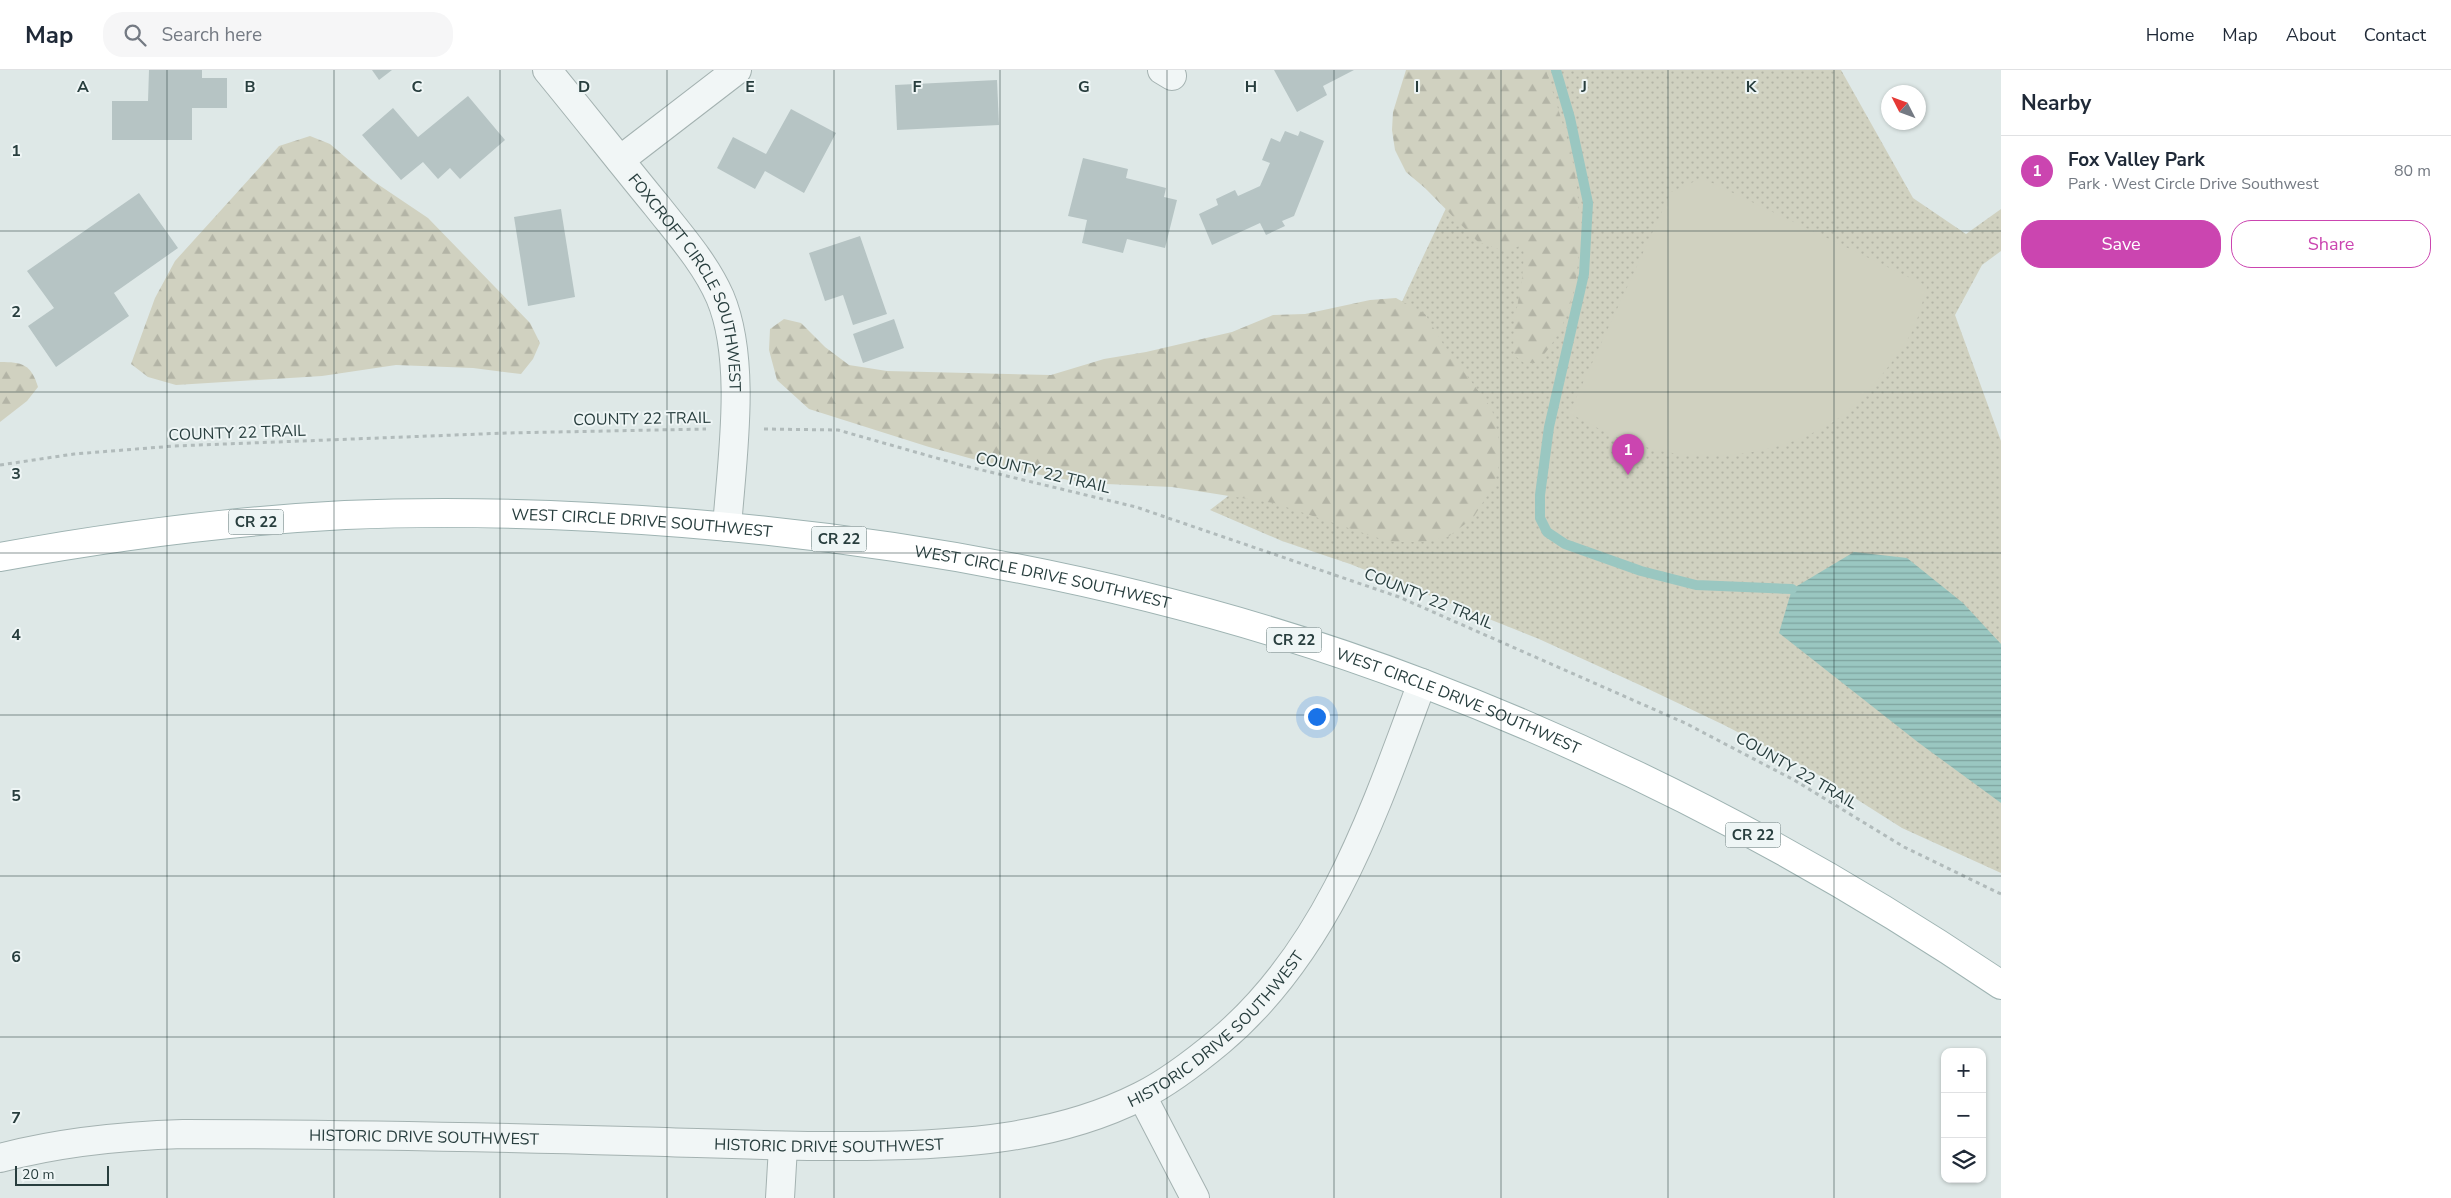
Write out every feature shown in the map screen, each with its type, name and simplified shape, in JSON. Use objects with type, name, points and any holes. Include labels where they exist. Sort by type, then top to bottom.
[{"type":"main road","name":"WEST CIRCLE DRIVE SOUTHWEST","points":[[0,557],[99,540],[174,530],[340,516],[460,513],[577,515],[727,527],[894,546],[1090,584],[1226,619],[1324,649],[1422,683],[1505,716],[1586,753],[1775,847],[1896,916],[2001,985]]},
{"type":"street","name":"FOXCROFT CIRCLE SOUTHWEST","points":[[547,70],[689,246],[720,297],[735,366],[734,428],[727,527]]},
{"type":"street","points":[[620,160],[736,70]]},
{"type":"street","name":"HISTORIC DRIVE SOUTHWEST","points":[[0,1158],[68,1144],[106,1139],[183,1134],[621,1141],[783,1147],[918,1146],[981,1141],[1036,1131],[1080,1119],[1142,1096],[1222,1040],[1263,998],[1300,953],[1324,914],[1372,816],[1422,683]]},
{"type":"street","points":[[1142,1096],[1195,1198]]},
{"type":"street","points":[[780,1198],[783,1147]]},
{"type":"path","name":"COUNTY 22 TRAIL","points":[[0,465],[74,454],[174,446],[506,433],[734,428],[838,430],[961,465],[1136,506],[1399,597],[1686,723],[1794,780],[1904,847],[2001,894]]},
{"type":"green space","points":[[1406,70],[1546,70],[1564,128],[1575,173],[1579,210],[1579,257],[1576,281],[1562,326],[1551,345],[1536,363],[1524,363],[1514,355],[1514,327],[1523,272],[1523,244],[1507,252],[1478,242],[1425,188],[1406,172],[1395,150],[1392,130],[1393,112]]},
{"type":"green space","points":[[1436,70],[1841,70],[1913,198],[1966,234],[2001,209],[2001,251],[1982,265],[1955,315],[2001,441],[2001,873],[1902,828],[1809,769],[1724,725],[1642,686],[1539,639],[1350,564],[1282,541],[1210,510],[1357,397],[1464,170]]},
{"type":"green space","points":[[310,136],[330,144],[373,181],[428,218],[530,323],[540,343],[533,359],[521,374],[473,368],[396,365],[322,376],[176,385],[148,377],[131,364],[155,298],[175,261],[279,146]]},
{"type":"green space","points":[[1702,178],[1927,286],[1913,330],[1888,368],[1865,395],[1841,417],[1830,424],[1785,444],[1736,454],[1712,456],[1687,455],[1663,451],[1621,439],[1569,413],[1671,192]]},
{"type":"green space","points":[[1396,298],[1425,314],[1445,347],[1492,409],[1502,453],[1494,485],[1473,518],[1448,537],[1422,542],[1390,542],[1274,503],[1172,487],[1085,483],[1009,469],[929,447],[809,409],[777,380],[769,350],[770,329],[784,319],[801,323],[825,347],[849,365],[887,371],[1051,375],[1104,359],[1146,352],[1232,332],[1273,315],[1305,314],[1370,300]]},
{"type":"green space","points":[[0,362],[25,366],[32,373],[38,387],[27,401],[0,422]]},
{"type":"water","points":[[1854,552],[1907,558],[1963,603],[2001,644],[2001,803],[1919,743],[1779,633],[1792,589]]},
{"type":"building","points":[[149,70],[202,70],[202,78],[227,78],[227,108],[192,108],[192,140],[112,140],[112,101],[148,101]]},
{"type":"building","points":[[372,70],[392,70],[379,80]]},
{"type":"building","points":[[1274,70],[1354,70],[1323,86],[1327,95],[1297,112]]},
{"type":"building","points":[[997,80],[999,125],[897,130],[895,85]]},
{"type":"building","points":[[468,96],[505,140],[460,179],[450,168],[438,179],[423,162],[401,180],[362,135],[393,108],[418,137]]},
{"type":"building","points":[[791,109],[836,133],[804,193],[765,171],[755,189],[717,168],[733,137],[766,154]]},
{"type":"building","points":[[1285,131],[1298,136],[1300,131],[1324,141],[1294,216],[1282,221],[1285,226],[1266,235],[1260,223],[1212,245],[1199,214],[1218,205],[1216,199],[1235,190],[1238,196],[1260,186],[1270,163],[1262,160],[1271,138],[1280,142]]},
{"type":"building","points":[[1083,158],[1128,169],[1126,178],[1166,188],[1164,197],[1177,200],[1165,248],[1127,239],[1123,253],[1082,243],[1087,220],[1068,216]]},
{"type":"building","points":[[139,193],[178,248],[114,293],[129,316],[56,367],[28,326],[54,308],[27,271]]},
{"type":"building","points":[[561,209],[575,297],[528,306],[514,217]]},
{"type":"building","points":[[860,236],[887,314],[853,325],[843,295],[825,301],[809,253]]},
{"type":"building","points":[[894,319],[904,348],[863,363],[853,334]]},
{"type":"waterway","points":[[1556,70],[1570,118],[1588,203],[1584,274],[1549,427],[1540,495],[1540,518],[1547,532],[1565,544],[1641,571],[1696,585],[1792,589]]},
{"type":"place","name":"Fox Valley Park","points":[[1628,475]]}]
